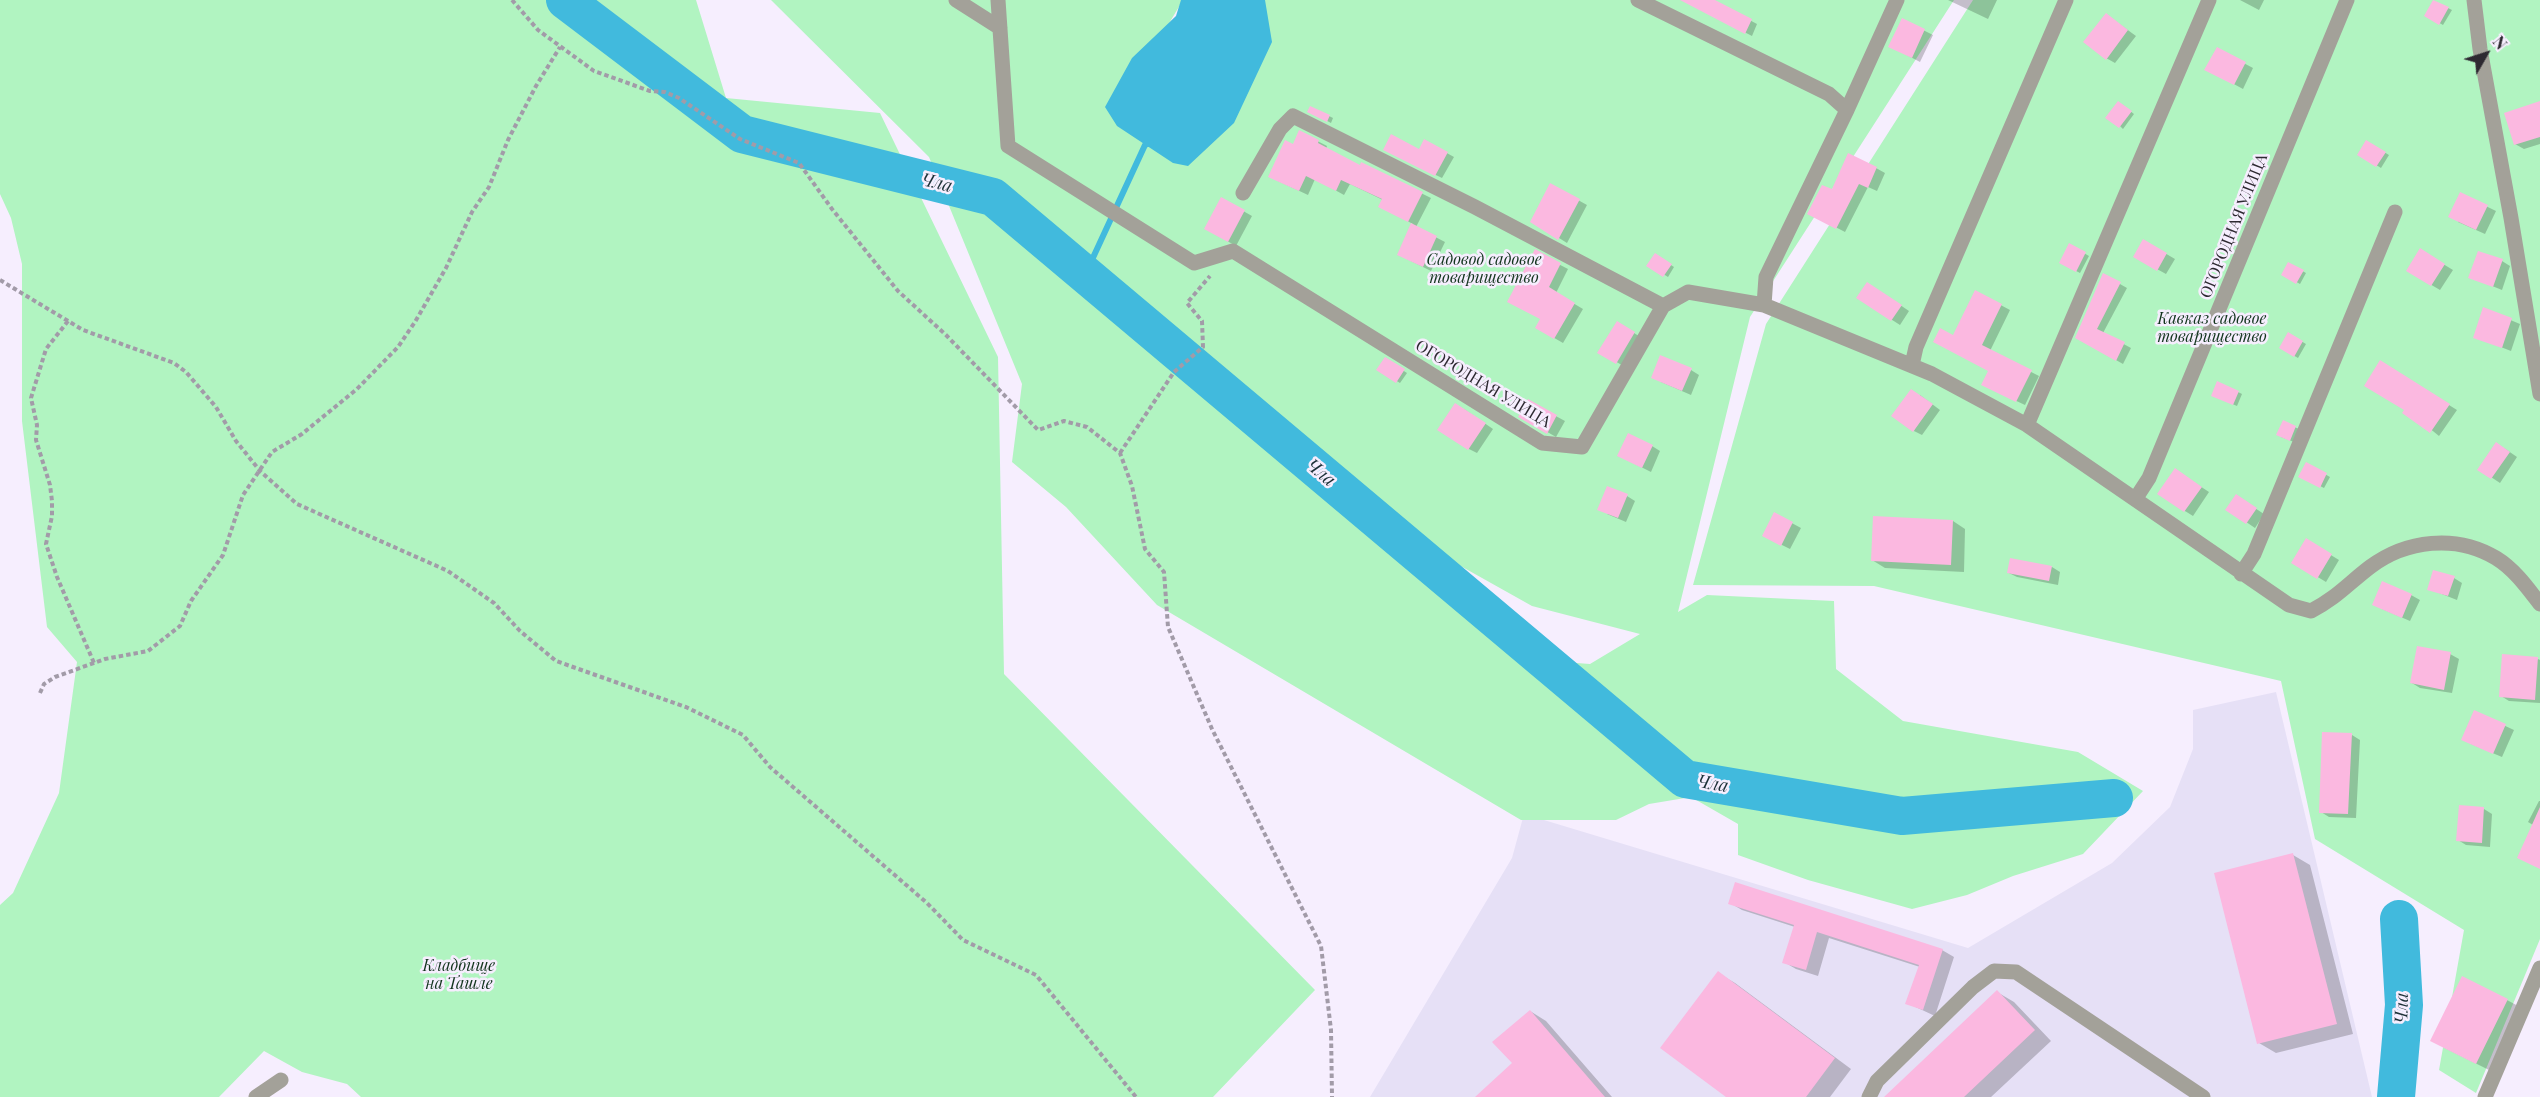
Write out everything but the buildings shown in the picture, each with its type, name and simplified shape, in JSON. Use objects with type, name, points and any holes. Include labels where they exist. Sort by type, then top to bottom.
[{"type":"street","points":[[956,0],[1000,28]]},
{"type":"street","points":[[998,0],[1008,146],[1194,263],[1233,250]]},
{"type":"street","points":[[1638,0],[1829,94],[1847,110]]},
{"type":"street","points":[[1764,305],[1766,277],[1847,110],[1897,0]]},
{"type":"street","points":[[1912,365],[1916,347],[2066,0]]},
{"type":"street","points":[[2027,425],[2209,0]]},
{"type":"street","name":"ОГОРОДНАЯ УЛИЦА","points":[[2136,498],[2149,478],[2347,0]]},
{"type":"street","points":[[2474,0],[2480,49],[2540,394]]},
{"type":"street","points":[[1243,193],[1280,129],[1293,116],[1475,207],[1663,306],[1688,292],[1764,305],[1912,365],[2027,425],[2289,605],[2311,611],[2331,601],[2370,567],[2393,553],[2429,542],[2469,545],[2496,558],[2520,578],[2540,604]]},
{"type":"street","points":[[2241,574],[2254,554],[2395,212]]},
{"type":"street","name":"ОГОРОДНАЯ УЛИЦА","points":[[1233,250],[1542,443],[1582,447],[1663,306]]},
{"type":"street","points":[[2485,1097],[2540,968]]},
{"type":"street","points":[[1869,1097],[1877,1081],[1973,987],[1994,971],[2016,972],[2203,1097]]},
{"type":"street","points":[[256,1097],[281,1080]]},
{"type":"path","points":[[512,0],[538,30],[594,71],[650,91],[665,92],[679,98],[740,139],[799,163],[832,209],[898,291],[946,335],[1038,430],[1064,421],[1087,427],[1120,453],[1132,486],[1145,549],[1164,572],[1168,627],[1212,729],[1321,946],[1331,1030],[1332,1097]]},
{"type":"path","points":[[40,693],[44,684],[55,677],[94,663],[148,651],[180,627],[191,601],[223,555],[243,495],[272,452],[302,434],[357,389],[398,347],[432,294],[472,212],[489,187],[522,113],[560,47]]},
{"type":"path","points":[[1120,453],[1174,372],[1203,347],[1202,321],[1187,303],[1233,250]]},
{"type":"path","points":[[0,280],[83,330],[136,348],[180,368],[216,407],[236,441],[260,471],[297,504],[447,571],[494,603],[520,630],[556,661],[686,707],[743,735],[771,767],[927,903],[963,940],[1036,975],[1136,1097]]},
{"type":"path","points":[[68,321],[46,349],[32,398],[37,425],[36,440],[51,485],[52,516],[46,544],[57,577],[94,663]]},
{"type":"shaded area","points":[[2276,692],[2372,1097],[1370,1097],[1512,858],[1524,814],[1968,948],[2112,863],[2170,807],[2193,749],[2193,710]]},
{"type":"green space","name":"Кладбище на Ташле","points":[[0,0],[696,0],[726,98],[880,113],[998,357],[1004,674],[1315,990],[1213,1097],[361,1097],[347,1084],[302,1072],[264,1051],[219,1097],[0,1097],[0,905],[13,893],[59,793],[77,662],[47,627],[22,421],[22,264],[11,218],[0,194]]},
{"type":"green space","name":"Садовод садовое товарищество","points":[[771,0],[1183,0],[1168,25],[1213,0],[1954,0],[1750,317],[1678,612],[1707,595],[1834,601],[1836,669],[1903,721],[2078,752],[2143,791],[2083,854],[2013,876],[1967,895],[1912,909],[1808,880],[1738,855],[1738,824],[1691,797],[1649,804],[1616,820],[1521,820],[1157,605],[1066,507],[1012,462],[1022,384],[929,157]],"holes":[[[1441,555],[1532,606],[1640,634],[1590,664],[1550,661],[1542,637]]]},
{"type":"green space","name":"Кавказ садовое товарищество","points":[[1973,0],[2540,0],[2540,939],[2476,1093],[2439,1070],[2464,930],[2315,839],[2281,681],[1874,586],[1693,585],[1766,324]]},
{"type":"water","points":[[1181,0],[1265,0],[1272,42],[1234,123],[1188,166],[1173,163],[1117,126],[1105,107],[1132,58],[1176,16]]},
{"type":"waterway","name":"Чла","points":[[565,0],[742,134],[993,197],[1685,779],[1902,816],[2114,798]]},
{"type":"waterway","points":[[1085,275],[1145,145],[1151,143]]},
{"type":"waterway","name":"Чла","points":[[2396,1097],[2404,1005],[2399,919]]}]
